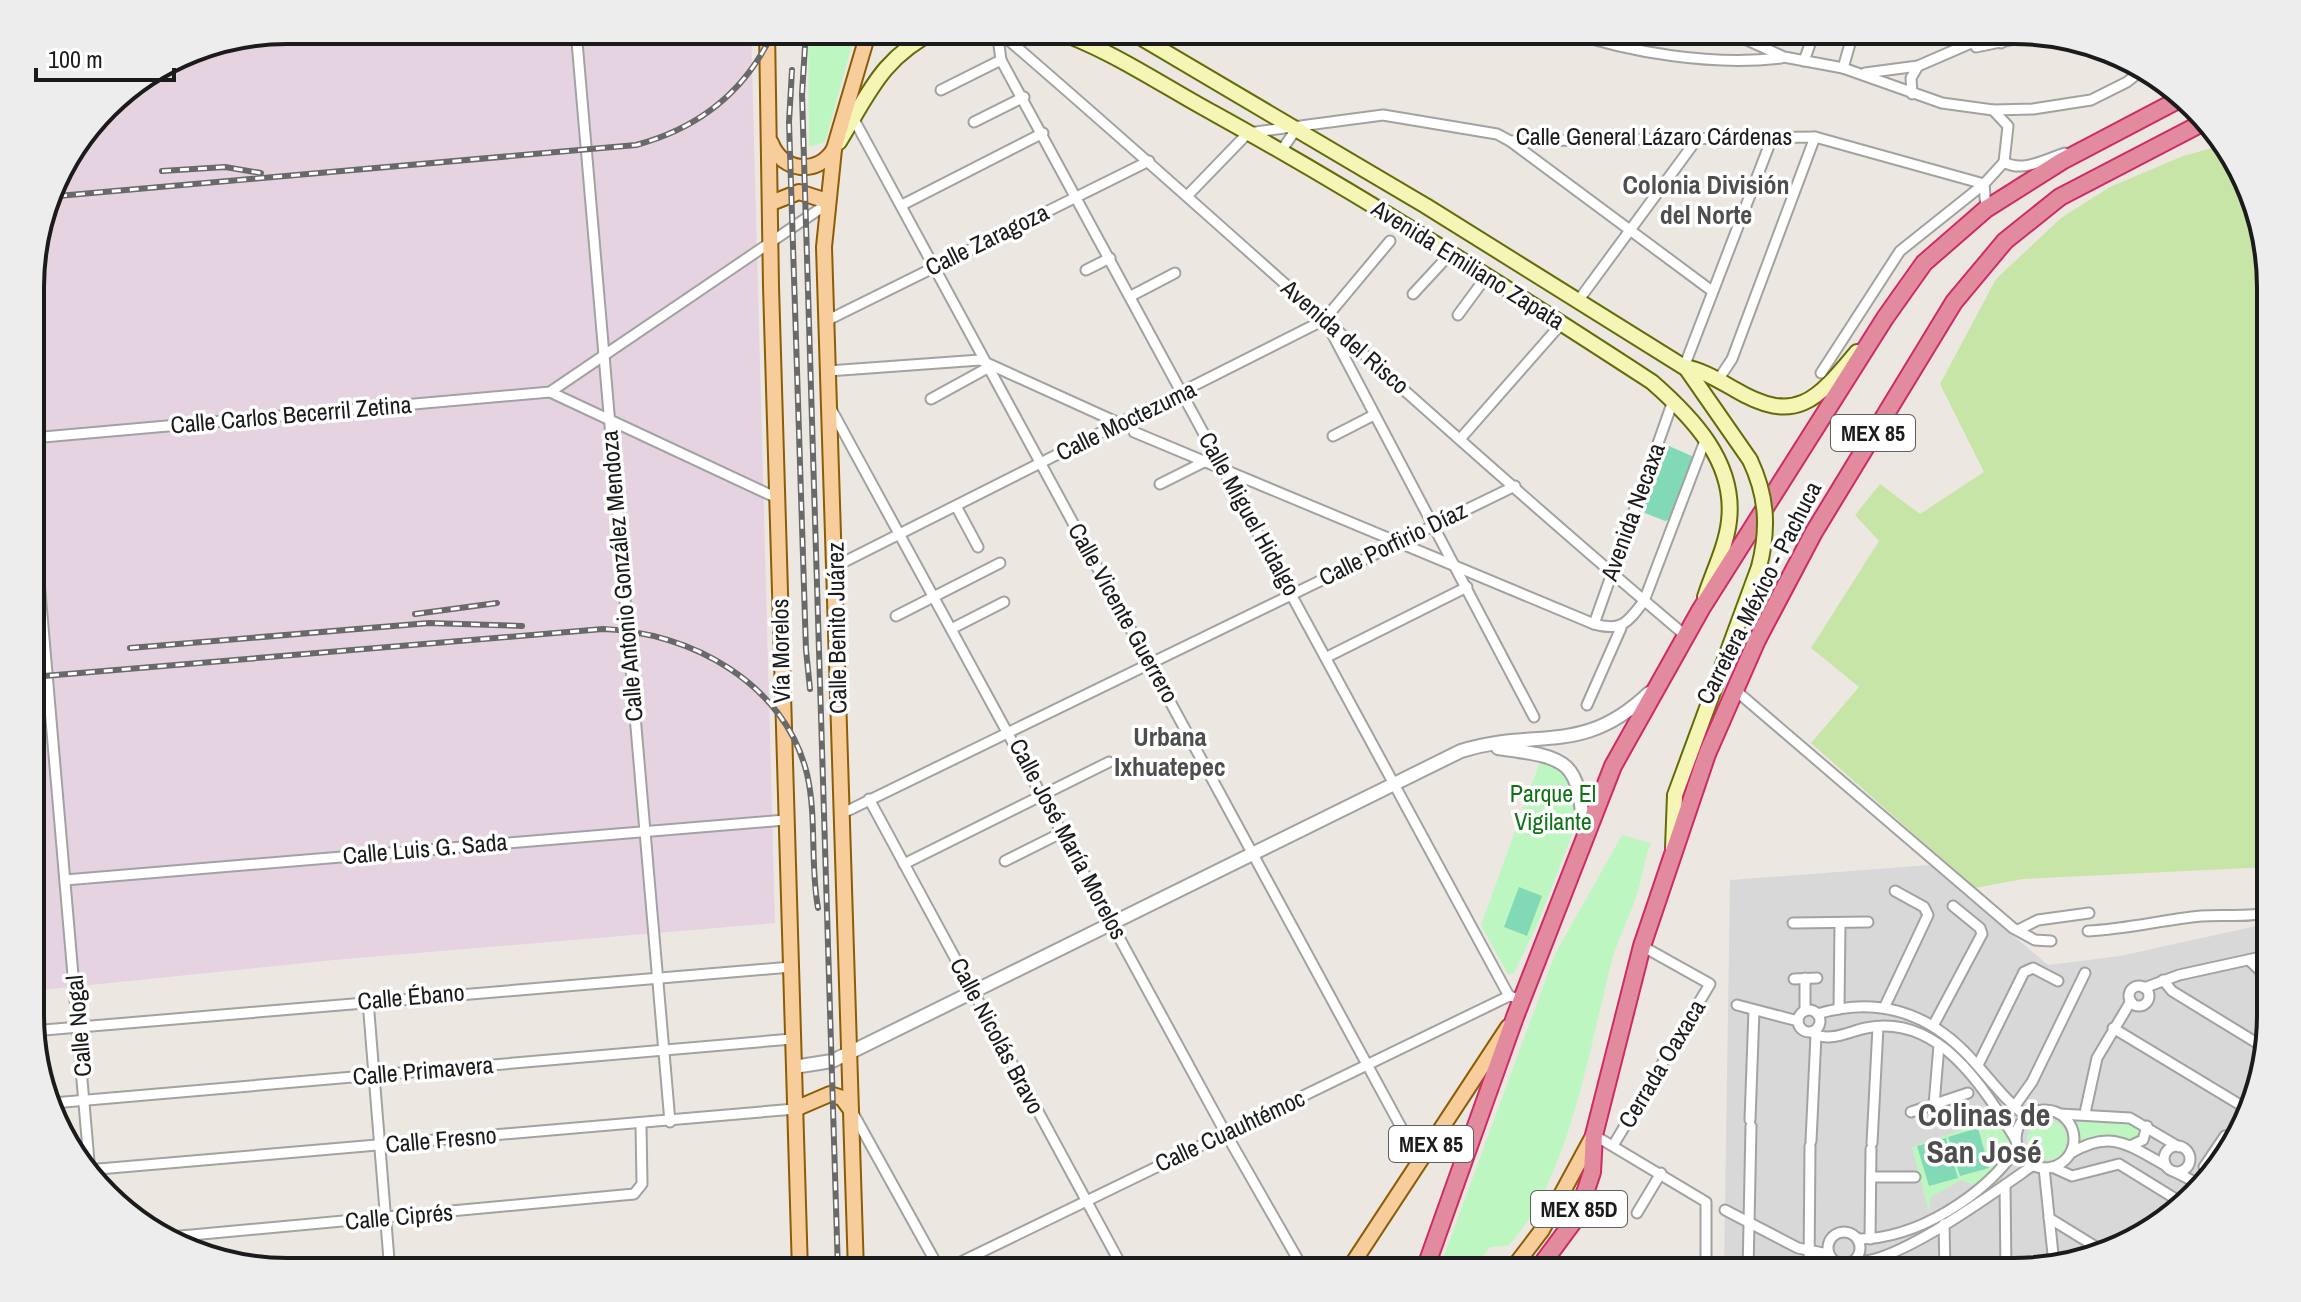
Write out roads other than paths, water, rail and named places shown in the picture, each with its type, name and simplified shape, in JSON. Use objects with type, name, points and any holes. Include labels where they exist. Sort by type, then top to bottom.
[{"type":"highway","name":"Carretera México - Pachuca","points":[[1429,1257],[1515,1017],[1515,998],[1613,766],[1701,609],[1885,318],[1924,263],[1986,209],[2104,138],[2172,103]]},
{"type":"highway","name":"Carretera México - Pachuca","points":[[1594,1135],[1642,946],[1707,754],[1734,689],[1814,532],[1898,391],[1977,271],[2043,209],[2083,184],[2196,126]]},
{"type":"highway","name":"MEX 85D","points":[[1546,1257],[1581,1205],[1592,1172],[1594,1135]]},
{"type":"main road","name":"Vía Morelos","points":[[767,44],[785,820],[800,1258]]},
{"type":"main road","points":[[771,203],[784,195],[799,192],[827,202],[834,149],[850,114],[866,44]]},
{"type":"main road","points":[[850,114],[894,58],[916,44]]},
{"type":"main road","name":"Avenida Emiliano Zapata","points":[[1085,44],[1281,151],[1562,323],[1652,382],[1673,401],[1706,438],[1726,479],[1730,501],[1725,541],[1701,609]]},
{"type":"main road","name":"Avenida Emiliano Zapata","points":[[1154,45],[1297,128],[1685,367]]},
{"type":"main road","points":[[771,143],[781,159],[798,167],[822,162],[834,149]]},
{"type":"main road","name":"Calle Benito Juárez","points":[[827,202],[826,321],[856,1258]]},
{"type":"main road","points":[[1685,367],[1718,380],[1759,404],[1784,409],[1800,405],[1829,386],[1885,318]]},
{"type":"main road","points":[[1674,853],[1675,795],[1759,567],[1766,519],[1763,493],[1750,460],[1685,367]]},
{"type":"main road","name":"MEX 85","points":[[1357,1257],[1515,1017]]},
{"type":"main road","points":[[795,1109],[830,1094],[842,1098],[852,1110]]},
{"type":"main road","name":"MEX 85","points":[[1521,1257],[1542,1230],[1594,1135]]},
{"type":"street","name":"Calle Antonio González Mendoza","points":[[577,44],[670,1122]]},
{"type":"street","name":"Avenida del Risco","points":[[997,44],[1001,60]]},
{"type":"street","name":"Avenida del Risco","points":[[1013,44],[1686,636]]},
{"type":"street","points":[[1604,44],[1723,61],[1784,57],[1861,73],[1942,103],[1993,110],[2033,109],[2091,100],[2134,76]]},
{"type":"street","points":[[1763,44],[1784,57]]},
{"type":"street","points":[[1804,61],[1810,44]]},
{"type":"street","points":[[1843,68],[1850,44]]},
{"type":"street","points":[[1861,73],[1918,66],[1974,44]]},
{"type":"street","points":[[1968,47],[2002,44]]},
{"type":"street","points":[[1677,59],[1747,66],[1804,61]]},
{"type":"street","points":[[941,90],[1001,60]]},
{"type":"street","name":"Calle Miguel Hidalgo","points":[[1001,60],[1024,97],[1292,592],[1392,784],[1515,998]]},
{"type":"street","points":[[1912,94],[1911,78],[1918,66]]},
{"type":"street","points":[[974,122],[1024,97]]},
{"type":"street","points":[[1821,373],[1900,251],[1984,184],[2004,162],[2008,126],[1993,110]]},
{"type":"street","name":"Calle Vicente Guerrero","points":[[850,114],[991,366],[1420,1162]]},
{"type":"street","name":"Calle General Lázaro Cárdenas","points":[[1248,133],[1383,115],[1497,134],[1510,141],[1815,137],[1984,184]]},
{"type":"street","points":[[1281,151],[1297,128]]},
{"type":"street","points":[[902,205],[1043,133]]},
{"type":"street","points":[[1188,195],[1248,133]]},
{"type":"street","points":[[1718,380],[1732,359],[1815,137]]},
{"type":"street","points":[[1685,367],[1772,138]]},
{"type":"street","points":[[2004,162],[2013,167],[2026,166],[2104,138]]},
{"type":"street","points":[[1578,301],[1697,139]]},
{"type":"street","points":[[1510,141],[1712,291]]},
{"type":"street","name":"Calle Zaragoza","points":[[826,321],[1149,161]]},
{"type":"street","points":[[1984,184],[1986,209]]},
{"type":"street","name":"Calle Carlos Becerril Zetina","points":[[44,437],[550,392],[827,202]]},
{"type":"street","name":"Calle Moctezuma","points":[[836,566],[1324,320],[1390,241]]},
{"type":"street","points":[[1413,294],[1450,254]]},
{"type":"street","points":[[1086,270],[1110,258]]},
{"type":"street","points":[[1131,296],[1175,273]]},
{"type":"street","points":[[1458,315],[1486,277]]},
{"type":"street","points":[[1324,320],[1458,568],[1534,717]]},
{"type":"street","points":[[1461,438],[1562,323]]},
{"type":"street","points":[[828,371],[970,359],[1121,424]]},
{"type":"street","points":[[931,399],[991,366]]},
{"type":"street","points":[[550,392],[779,499]]},
{"type":"street","name":"Avenida Necaxa","points":[[1594,624],[1673,401]]},
{"type":"street","name":"Calle José María Morelos","points":[[830,407],[1009,730],[1225,1132],[1297,1257]]},
{"type":"street","points":[[1333,436],[1374,415]]},
{"type":"street","points":[[1134,432],[1594,624],[1621,628]]},
{"type":"street","points":[[1587,705],[1621,628],[1644,601],[1706,438]]},
{"type":"street","points":[[1160,484],[1206,461]]},
{"type":"street","name":"Calle Porfirio Díaz","points":[[841,814],[1515,486]]},
{"type":"street","points":[[956,506],[978,547]]},
{"type":"street","points":[[896,616],[1000,563]]},
{"type":"street","points":[[1327,657],[1467,587]]},
{"type":"street","points":[[953,628],[1004,602]]},
{"type":"street","name":"Calle Nogal","points":[[44,638],[80,1027],[88,1154]]},
{"type":"street","points":[[794,1067],[832,1061],[849,1053],[1461,751],[1589,733],[1617,720],[1654,688]]},
{"type":"street","points":[[1734,689],[2018,930],[2035,940],[2051,941]]},
{"type":"street","points":[[1483,746],[1536,752],[1555,758],[1569,769],[1580,789],[1584,836]]},
{"type":"street","points":[[904,864],[1109,762]]},
{"type":"street","name":"Calle Nicolás Bravo","points":[[869,799],[1117,1258]]},
{"type":"street","name":"Calle Luis G. Sada","points":[[65,880],[785,820]]},
{"type":"street","points":[[1005,861],[1063,832]]},
{"type":"street","points":[[1892,1027],[1890,1008],[1928,915],[1924,907],[1895,891]]},
{"type":"street","points":[[1933,1026],[1982,934],[1980,928],[1953,906]]},
{"type":"street","points":[[2018,930],[2038,920],[2089,913]]},
{"type":"street","points":[[2088,931],[2136,929],[2183,918],[2222,914],[2247,918],[2256,916]]},
{"type":"street","points":[[1793,923],[1868,922]]},
{"type":"street","points":[[1839,1009],[1840,923]]},
{"type":"street","name":"Cerrada Oaxaca","points":[[1614,1144],[1710,984],[1642,946]]},
{"type":"street","points":[[2085,1113],[2092,1075],[2113,1028],[2131,1001],[2131,990],[2179,975],[2256,958]]},
{"type":"street","points":[[2249,960],[2256,969]]},
{"type":"street","name":"Calle Ébano","points":[[45,1030],[791,967]]},
{"type":"street","points":[[1978,1065],[2024,972],[2033,968],[2058,981]]},
{"type":"street","points":[[2014,1107],[2032,1082],[2085,973]]},
{"type":"street","points":[[1798,1021],[1805,1011],[1799,978],[1817,978]]},
{"type":"street","points":[[2163,980],[2172,991],[2255,1042]]},
{"type":"street","points":[[2131,1001],[2139,1005],[2145,1002],[2148,993],[2144,988]]},
{"type":"street","name":"Calle Cuauhtémoc","points":[[969,1258],[1225,1132],[1515,998]]},
{"type":"street","points":[[368,1001],[389,1258]]},
{"type":"street","points":[[1737,1005],[1798,1021]]},
{"type":"street","points":[[1805,1011],[1817,1014],[1839,1009],[1890,1008],[1933,1026],[1978,1065],[2016,1144],[2032,1166]]},
{"type":"street","points":[[1748,1257],[1754,1010]]},
{"type":"street","points":[[1809,1257],[1814,1034],[1820,1024],[1817,1014]]},
{"type":"street","points":[[1798,1021],[1802,1030],[1830,1037],[1878,1027],[1913,1030],[1939,1045],[2027,1117]]},
{"type":"street","points":[[1870,1239],[1878,1027]]},
{"type":"street","points":[[2113,1028],[2238,1108]]},
{"type":"street","name":"Calle Primavera","points":[[60,1102],[792,1039]]},
{"type":"street","points":[[1934,1105],[1939,1045]]},
{"type":"street","points":[[1911,1112],[1968,1093]]},
{"type":"street","name":"Calle Fresno","points":[[100,1170],[795,1109]]},
{"type":"street","points":[[852,1110],[932,1258]]},
{"type":"street","points":[[1828,1254],[1828,1243],[1839,1232],[1850,1233],[1858,1239],[1896,1235],[1959,1202],[1996,1174],[2016,1144],[2019,1127],[2027,1117],[2043,1110],[2060,1114],[2085,1113],[2130,1118],[2183,1149],[2204,1167]]},
{"type":"street","points":[[2060,1114],[2074,1136],[2071,1153]]},
{"type":"street","name":"Calle Ciprés","points":[[186,1236],[638,1192],[642,1184],[641,1124]]},
{"type":"street","points":[[2130,1146],[2143,1140],[2147,1126]]},
{"type":"street","points":[[1594,1135],[1614,1144],[1706,1202],[1706,1257]]},
{"type":"street","points":[[2048,1168],[2099,1140],[2130,1146],[2192,1180]]},
{"type":"street","points":[[2165,1165],[2166,1151],[2183,1149]]},
{"type":"street","points":[[2175,1172],[2188,1166],[2183,1149]]},
{"type":"street","points":[[1886,1257],[1944,1224],[2032,1166],[2072,1176],[2119,1164],[2174,1198]]},
{"type":"street","points":[[2048,1168],[2053,1254]]},
{"type":"street","points":[[1637,1213],[1661,1173]]},
{"type":"street","points":[[1871,1177],[1915,1177]]},
{"type":"street","points":[[2005,1185],[2006,1257]]},
{"type":"street","points":[[1725,1210],[1809,1252],[1832,1257]]},
{"type":"street","points":[[2049,1218],[2093,1245]]},
{"type":"street","points":[[1944,1224],[1945,1257]]},
{"type":"street","points":[[1856,1257],[1860,1251],[1858,1239]]},
{"type":"railway","points":[[61,196],[636,145],[681,128],[719,104],[750,71],[767,44]]},
{"type":"railway","points":[[805,44],[802,94],[838,1258]]},
{"type":"railway","points":[[792,70],[789,122],[806,650],[810,689]]},
{"type":"railway","points":[[162,171],[225,167],[261,173]]},
{"type":"railway","points":[[415,614],[497,603]]},
{"type":"railway","points":[[130,648],[429,623],[522,626]]},
{"type":"railway","points":[[44,676],[603,629],[636,632],[668,640],[700,652],[729,668],[756,689],[778,713],[795,742],[810,790],[818,908]]},
{"type":"district","name":"Colonia División del Norte","points":[[1706,200]]},
{"type":"district","name":"Urbana Ixhuatepec","points":[[1170,752]]},
{"type":"district","name":"Colinas de San José","points":[[1984,1134]]},
{"type":"park label","name":"Parque El Vigilante","points":[[1553,808]]}]
